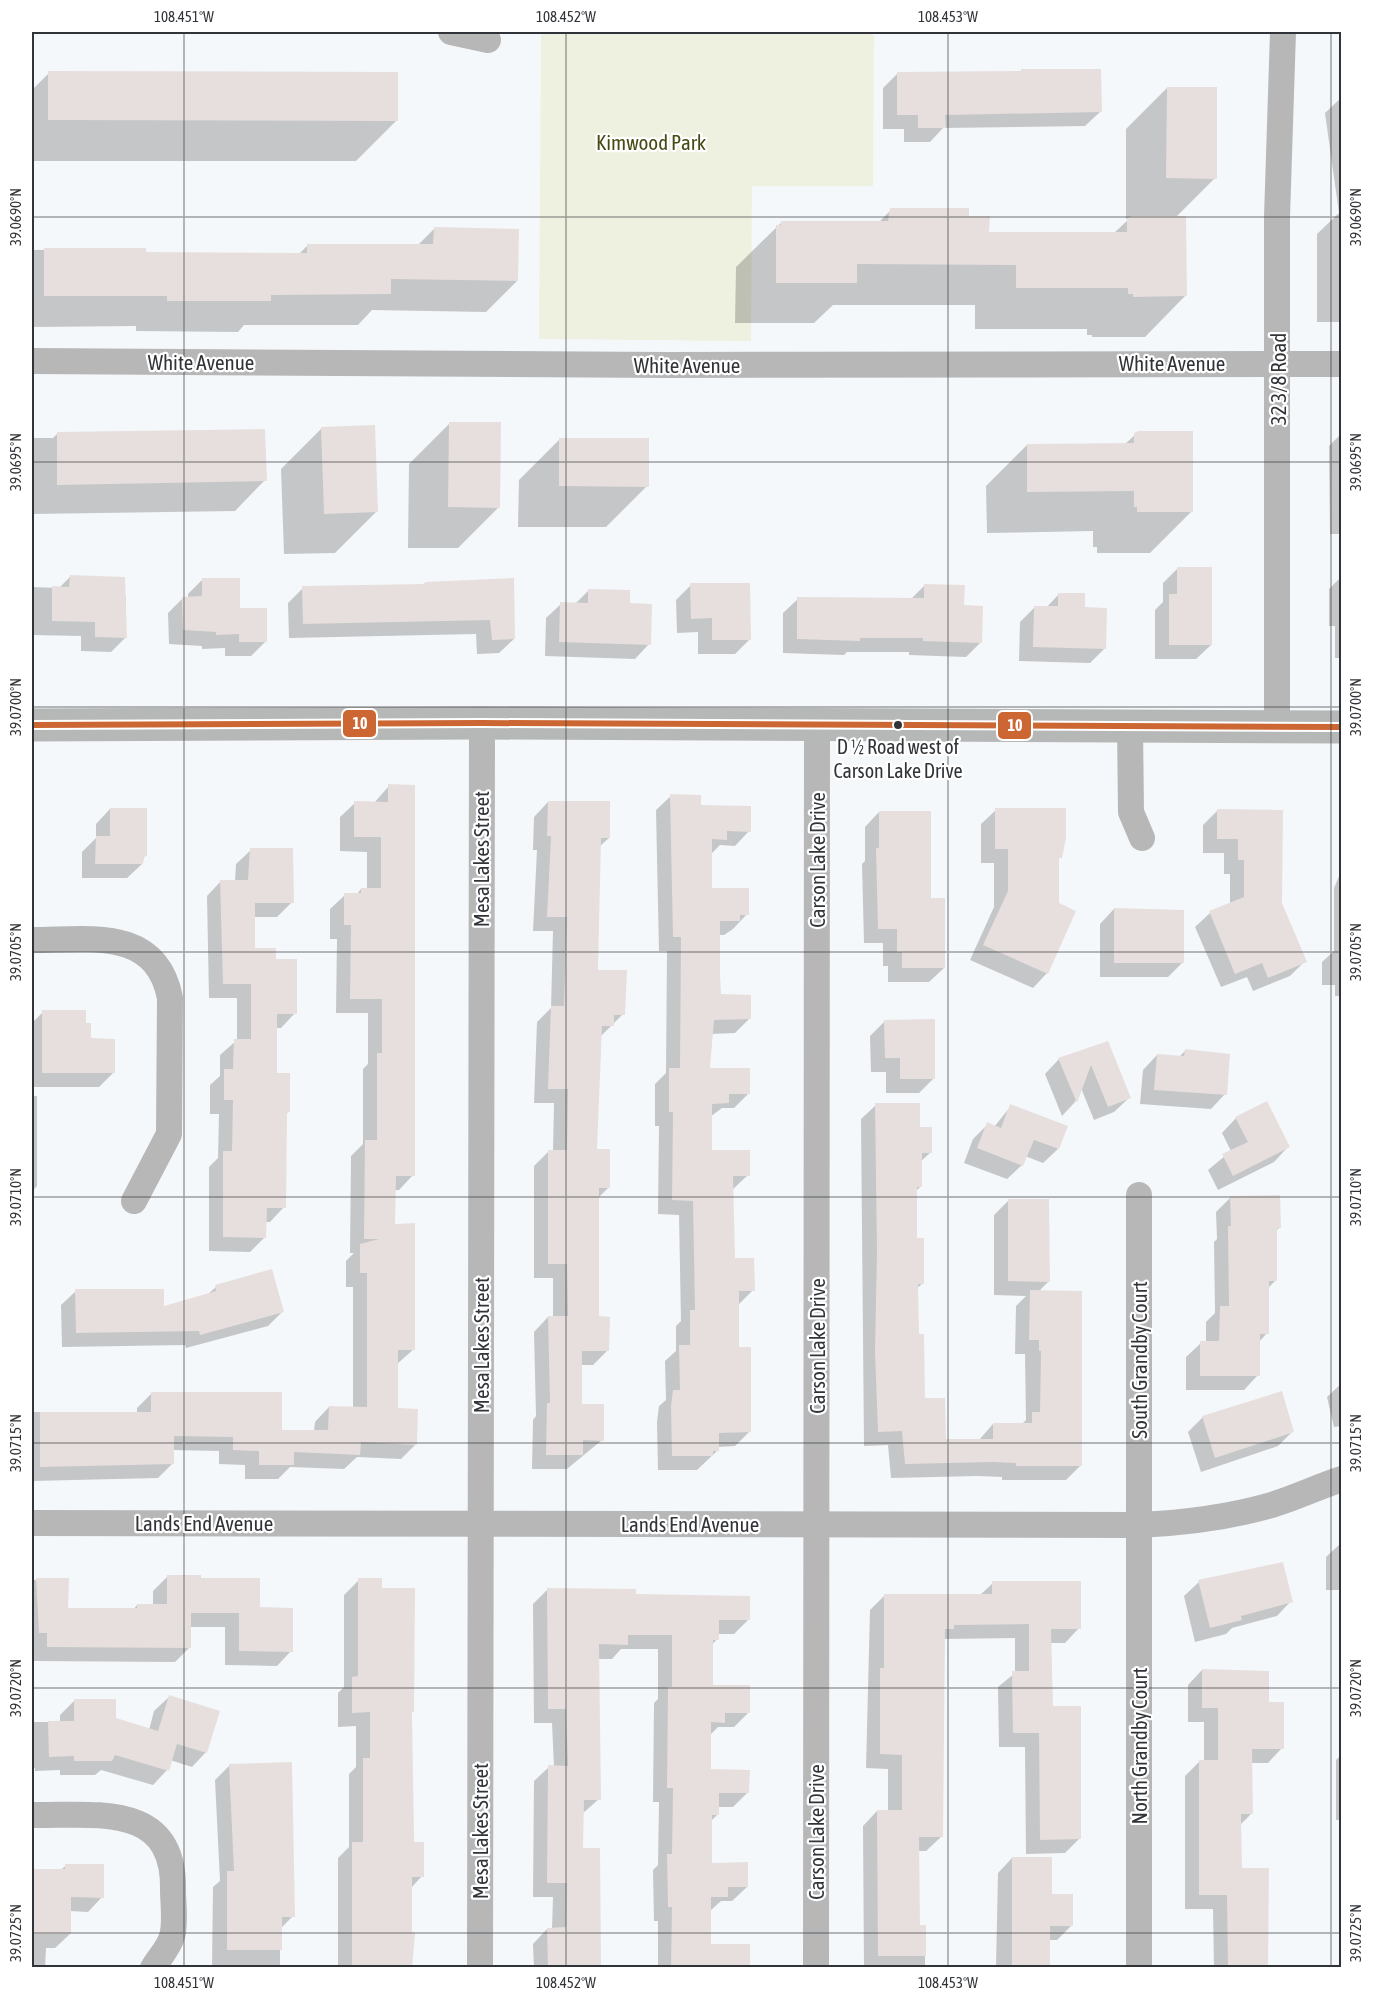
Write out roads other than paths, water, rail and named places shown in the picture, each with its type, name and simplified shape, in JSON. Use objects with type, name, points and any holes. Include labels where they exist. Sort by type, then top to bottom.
[{"type":"main road","points":[[32,725],[482,723],[1341,727]]},
{"type":"street","points":[[451,32],[488,40]]},
{"type":"street","name":"32 3/8 Road","points":[[1277,726],[1279,362],[1277,217],[1283,32]]},
{"type":"street","name":"White Avenue","points":[[32,361],[667,365],[1279,362],[1341,364]]},
{"type":"street","name":"Mesa Lakes Street","points":[[480,1968],[482,723]]},
{"type":"street","name":"Carson Lake Drive","points":[[816,1968],[817,725]]},
{"type":"street","points":[[1130,725],[1131,812],[1142,838]]},
{"type":"street","points":[[32,940],[122,942],[149,957],[167,983],[170,998],[168,1134],[134,1201]]},
{"type":"street","name":"South Grandby Court","points":[[1139,1195],[1139,1524]]},
{"type":"street","name":"Lands End Avenue","points":[[32,1523],[1139,1524],[1186,1522],[1227,1516],[1304,1495],[1341,1479]]},
{"type":"street","name":"North Grandby Court","points":[[1139,1524],[1139,1968]]},
{"type":"street","points":[[32,1815],[115,1816],[144,1825],[156,1834],[172,1861],[172,1936],[153,1968]]},
{"type":"place","name":"D ½ Road west of Carson Lake Drive","points":[[898,725]]},
{"type":"park label","name":"Kimwood Park","points":[[651,142]]}]
